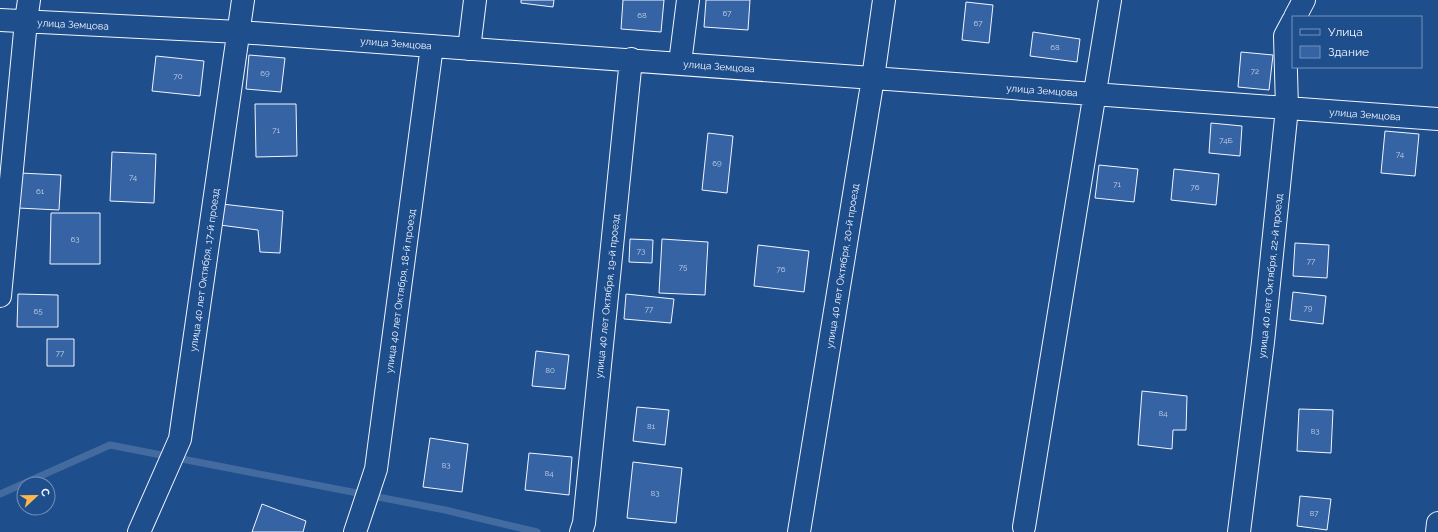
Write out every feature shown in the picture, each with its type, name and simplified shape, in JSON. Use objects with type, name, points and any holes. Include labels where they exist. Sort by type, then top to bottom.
[{"type":"street","points":[[0,296],[29,0]]},
{"type":"street","name":"улица 40 лет Октября, 17-й проезд","points":[[139,532],[180,439],[239,32],[242,0]]},
{"type":"street","points":[[469,49],[475,0]]},
{"type":"street","points":[[680,63],[688,0]]},
{"type":"street","name":"улица 40 лет Октября, 20-й проезд","points":[[799,532],[884,0]]},
{"type":"street","points":[[1024,527],[1110,0]]},
{"type":"street","points":[[1296,16],[1304,0]]},
{"type":"street","name":"улица Земцова","points":[[0,20],[239,32],[631,59],[1438,119]]},
{"type":"street","name":"улица 40 лет Октября, 22-й проезд","points":[[1239,532],[1263,342],[1287,108],[1285,36],[1292,23]]},
{"type":"street","name":"улица 40 лет Октября, 18-й проезд","points":[[355,532],[376,469],[432,46]]},
{"type":"street","name":"улица 40 лет Октября, 19-й проезд","points":[[581,532],[584,523],[631,59]]},
{"type":"street","points":[[1437,532],[1438,523]]},
{"type":"building","points":[[521,0],[554,0],[553,7],[521,3]]},
{"type":"building","points":[[623,0],[664,0],[661,32],[621,29]]},
{"type":"building","points":[[706,0],[750,0],[748,30],[704,27]]},
{"type":"building","points":[[966,2],[993,5],[989,43],[962,40]]},
{"type":"building","points":[[1033,32],[1080,39],[1077,62],[1030,56]]},
{"type":"building","points":[[1241,52],[1273,55],[1269,90],[1238,87]]},
{"type":"building","points":[[249,55],[285,58],[281,92],[246,89]]},
{"type":"building","points":[[156,56],[204,61],[200,96],[152,91]]},
{"type":"building","points":[[255,104],[296,104],[297,156],[256,157]]},
{"type":"building","points":[[1211,123],[1242,126],[1240,156],[1209,153]]},
{"type":"building","points":[[1385,131],[1419,134],[1415,176],[1381,173]]},
{"type":"building","points":[[708,133],[733,136],[727,193],[702,190]]},
{"type":"building","points":[[112,152],[156,154],[154,203],[110,201]]},
{"type":"building","points":[[1099,165],[1138,169],[1134,202],[1095,198]]},
{"type":"building","points":[[1174,169],[1219,174],[1216,205],[1171,200]]},
{"type":"building","points":[[20,173],[61,175],[59,210],[18,208]]},
{"type":"building","points":[[222,204],[283,211],[280,253],[260,252],[258,230],[220,225]]},
{"type":"building","points":[[51,213],[100,213],[100,264],[50,264]]},
{"type":"building","points":[[630,239],[653,240],[652,263],[629,262]]},
{"type":"building","points":[[662,239],[708,242],[705,295],[659,293]]},
{"type":"building","points":[[1295,243],[1329,245],[1327,278],[1293,276]]},
{"type":"building","points":[[758,245],[809,251],[804,292],[754,286]]},
{"type":"building","points":[[1293,292],[1326,296],[1323,324],[1290,320]]},
{"type":"building","points":[[18,294],[58,295],[58,327],[17,327]]},
{"type":"building","points":[[626,294],[674,299],[671,323],[624,319]]},
{"type":"building","points":[[47,339],[74,339],[74,366],[47,366]]},
{"type":"building","points":[[536,351],[569,355],[565,389],[532,386]]},
{"type":"building","points":[[1142,391],[1187,396],[1186,430],[1173,430],[1172,449],[1138,445]]},
{"type":"building","points":[[637,407],[669,410],[665,445],[633,441]]},
{"type":"building","points":[[1299,409],[1333,410],[1331,453],[1297,451]]},
{"type":"building","points":[[430,438],[468,444],[462,492],[423,487]]},
{"type":"building","points":[[529,453],[572,457],[569,495],[525,490]]},
{"type":"building","points":[[633,462],[682,468],[676,523],[627,518]]},
{"type":"building","points":[[1300,496],[1331,499],[1327,530],[1297,526]]},
{"type":"building","points":[[262,504],[306,521],[303,532],[252,532]]},
{"type":"waterway","points":[[0,494],[110,445],[445,510],[537,532]]}]
